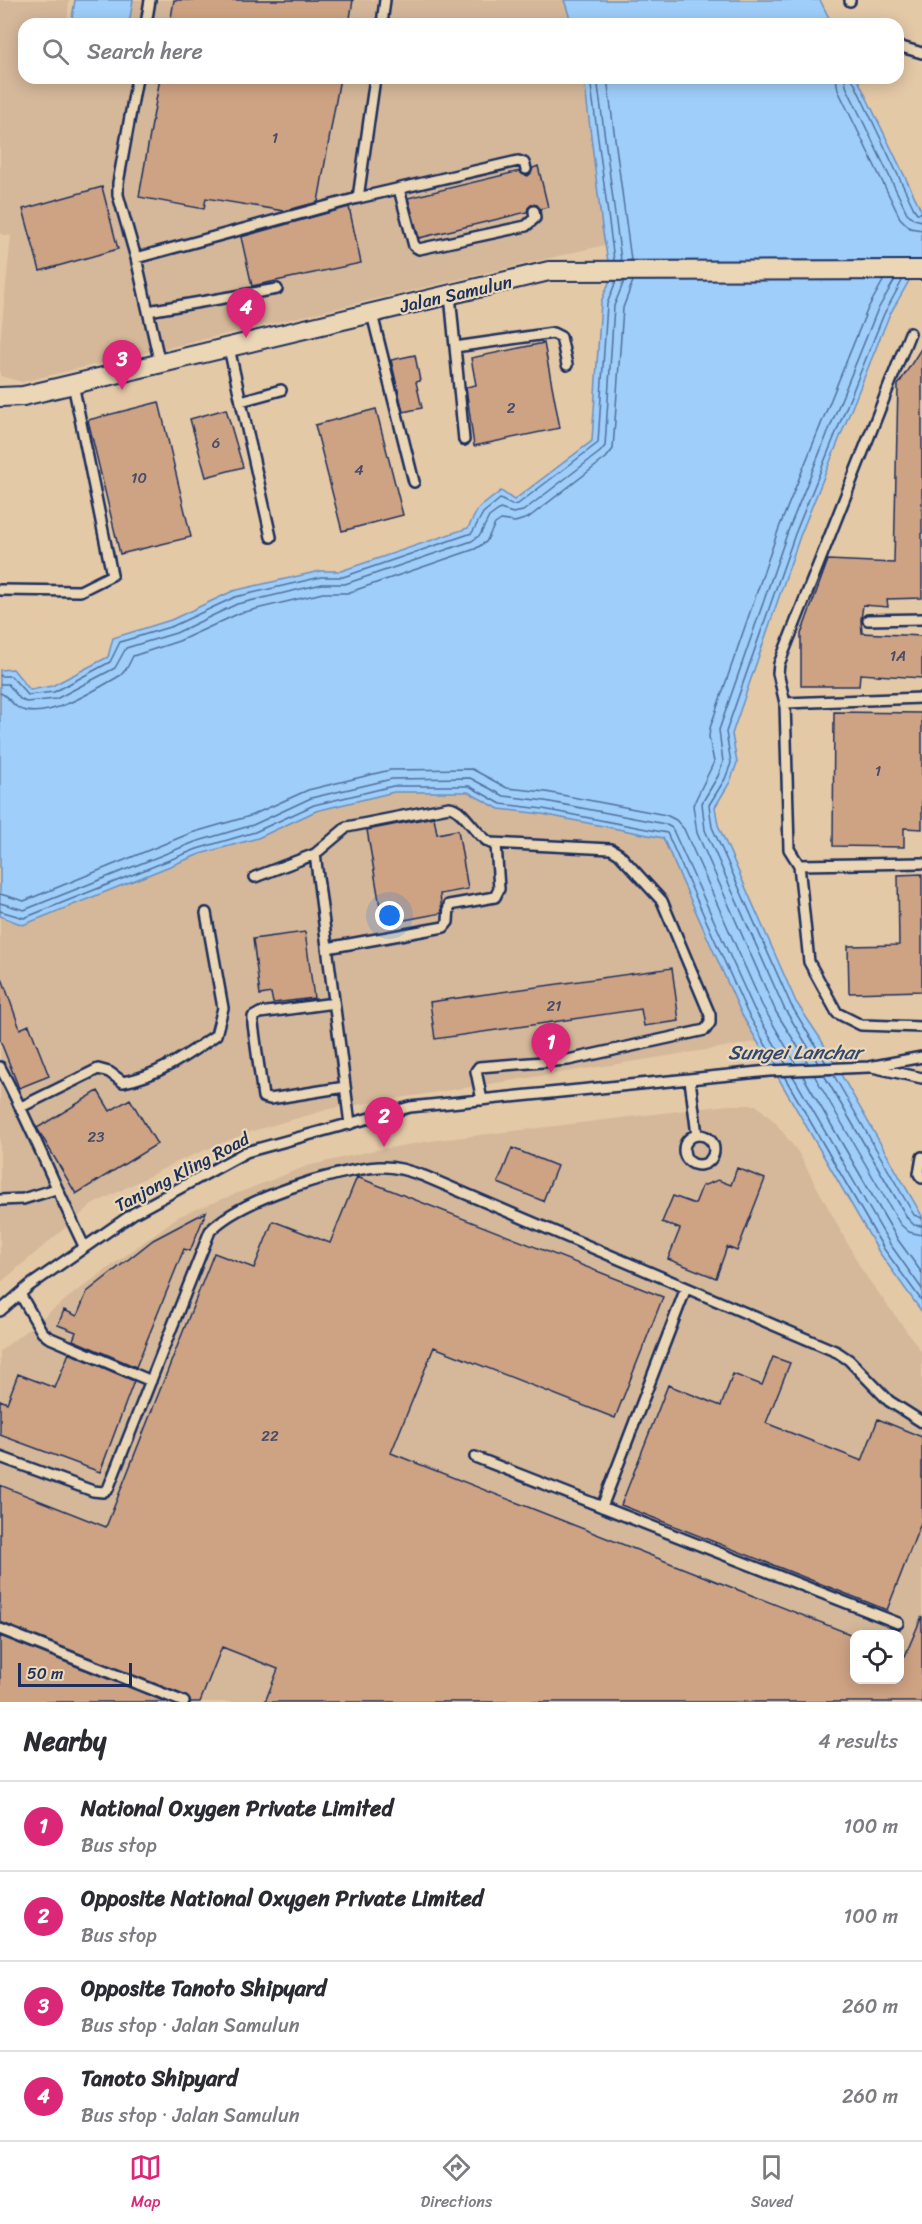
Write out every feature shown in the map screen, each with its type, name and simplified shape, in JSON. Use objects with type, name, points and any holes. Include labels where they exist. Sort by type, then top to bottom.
[{"type":"street","name":"Jalan Samulun","points":[[0,397],[22,396],[549,272],[580,270],[922,270]]},
{"type":"lane","points":[[147,18],[150,0]]},
{"type":"lane","points":[[383,18],[385,0]]},
{"type":"lane","points":[[904,48],[922,53]]},
{"type":"lane","points":[[135,84],[118,183],[118,195],[136,258],[160,364]]},
{"type":"lane","points":[[358,198],[374,84]]},
{"type":"lane","points":[[136,258],[358,198],[518,161],[524,163],[526,169]]},
{"type":"lane","points":[[399,189],[414,246],[419,249],[526,226],[535,218],[534,211]]},
{"type":"lane","points":[[147,311],[277,289]]},
{"type":"lane","points":[[450,295],[464,440]]},
{"type":"lane","points":[[372,314],[414,482]]},
{"type":"lane","points":[[455,347],[554,333],[561,336],[567,365]]},
{"type":"lane","points":[[910,333],[779,664],[778,673],[785,704],[789,849],[799,865],[809,962],[837,1013],[861,1025],[922,1027]]},
{"type":"lane","points":[[229,348],[271,537]]},
{"type":"lane","points":[[0,590],[80,591],[111,574],[73,384]]},
{"type":"lane","points":[[241,401],[281,390]]},
{"type":"lane","points":[[868,620],[922,619]]},
{"type":"lane","points":[[785,704],[922,698]]},
{"type":"lane","points":[[255,877],[315,854],[346,827],[449,807],[457,809],[481,838],[491,843],[611,849],[619,854],[662,902],[710,1015],[710,1023],[705,1030],[568,1060],[479,1067],[476,1071],[482,1100]]},
{"type":"lane","points":[[327,948],[444,927],[448,922],[449,904],[495,897],[499,889],[496,844]]},
{"type":"lane","points":[[315,854],[350,1124]]},
{"type":"lane","points":[[799,865],[922,863]]},
{"type":"lane","points":[[21,1107],[98,1069],[109,1072],[123,1082],[136,1079],[175,1063],[216,1035],[223,1008],[206,913]]},
{"type":"lane","points":[[334,1003],[260,1013],[253,1017],[253,1024],[263,1097],[270,1099],[345,1087]]},
{"type":"lane","name":"Tanjong Kling Road","points":[[0,1311],[84,1246],[134,1214],[246,1152],[410,1107],[769,1071],[869,1067],[922,1057]]},
{"type":"lane","points":[[0,1067],[21,1107],[56,1189],[84,1246]]},
{"type":"lane","name":"Tanjong Kling Road","points":[[869,1067],[922,1078]]},
{"type":"lane","points":[[690,1080],[697,1135]]},
{"type":"lane","points":[[922,1157],[919,1174],[922,1178]]},
{"type":"lane","points":[[0,1456],[93,1491],[108,1490],[210,1231],[219,1222],[241,1209],[307,1181],[379,1167],[399,1168],[424,1176],[837,1352],[849,1360],[889,1401],[922,1422]]},
{"type":"lane","points":[[0,1200],[23,1199],[56,1189]]},
{"type":"lane","points":[[602,1507],[686,1288]]},
{"type":"lane","points":[[20,1294],[42,1332],[48,1337],[151,1381]]},
{"type":"lane","points":[[475,1457],[898,1623]]},
{"type":"lane","points":[[0,1629],[184,1702]]},
{"type":"shaded area","points":[[0,0],[69,0],[68,18],[18,18],[18,84],[585,84],[605,245],[22,382],[0,376],[0,343],[11,236],[0,234]]},
{"type":"shaded area","points":[[133,0],[564,0],[570,18],[130,18]]},
{"type":"shaded area","points":[[394,792],[468,792],[499,809],[542,814],[663,838],[742,1015],[757,1042],[330,1109],[249,1132],[179,1161],[92,1205],[0,1283],[0,916],[23,925],[200,854],[258,838],[316,811]]},
{"type":"shaded area","points":[[728,1105],[756,1105],[775,1122],[798,1152],[863,1272],[922,1352],[922,1702],[0,1702],[0,1351],[179,1216],[307,1166],[371,1151],[430,1141]]},
{"type":"water","points":[[75,0],[133,0],[130,18],[72,18]]},
{"type":"water","points":[[564,0],[820,0],[829,18],[570,18]]},
{"type":"water","name":"Sungei Lanchar","points":[[585,84],[860,84],[922,212],[922,258],[889,316],[800,536],[732,734],[737,763],[730,782],[715,807],[718,825],[796,1002],[820,1038],[922,1216],[922,1312],[879,1252],[742,1015],[663,838],[542,814],[499,809],[468,792],[394,792],[316,811],[258,838],[200,854],[23,925],[0,916],[0,670],[13,669],[30,690],[52,686],[108,657],[113,638],[171,620],[233,591],[320,571],[341,571],[468,528],[478,509],[501,491],[514,500],[592,441],[601,302],[611,278],[602,227]]},
{"type":"building","points":[[174,0],[353,0],[350,18],[171,18]]},
{"type":"building","points":[[159,84],[339,84],[318,202],[284,211],[206,198],[204,209],[139,197]]},
{"type":"building","points":[[538,166],[548,207],[540,209],[537,205],[532,204],[527,212],[419,238],[408,198],[520,171],[528,176],[533,168]]},
{"type":"building","points":[[102,187],[118,249],[40,271],[23,209]]},
{"type":"building","points":[[349,207],[361,263],[252,286],[241,237]]},
{"type":"building","points":[[544,343],[560,428],[474,446],[466,387],[476,385],[471,358]]},
{"type":"building","points":[[922,347],[922,598],[887,599],[888,607],[863,605],[861,620],[862,633],[922,636],[922,678],[860,674],[859,686],[801,686],[801,634],[828,560],[894,563],[898,385]]},
{"type":"building","points":[[415,355],[420,381],[416,382],[422,408],[403,412],[391,360]]},
{"type":"building","points":[[159,402],[191,537],[120,554],[88,420]]},
{"type":"building","points":[[226,409],[243,467],[206,477],[190,419]]},
{"type":"building","points":[[376,409],[403,515],[342,531],[315,425]]},
{"type":"building","points":[[834,712],[922,713],[922,829],[904,828],[904,847],[833,846]]},
{"type":"building","points":[[434,817],[437,834],[458,830],[468,889],[440,894],[442,913],[383,924],[367,830]]},
{"type":"building","points":[[922,874],[922,991],[849,993],[848,946],[899,945],[898,875]]},
{"type":"building","points":[[305,932],[314,998],[273,1003],[271,993],[260,995],[253,939]]},
{"type":"building","points":[[672,968],[679,1021],[644,1026],[641,1009],[435,1039],[430,1002]]},
{"type":"building","points":[[0,978],[2,978],[20,1029],[29,1025],[49,1076],[19,1088],[0,1040]]},
{"type":"building","points":[[98,1091],[110,1111],[130,1099],[157,1144],[76,1194],[37,1128]]},
{"type":"building","points":[[512,1148],[557,1166],[543,1201],[498,1183]]},
{"type":"building","points":[[737,1168],[765,1179],[737,1251],[727,1247],[716,1278],[668,1259],[680,1229],[662,1222],[673,1196],[695,1204],[702,1186],[718,1180],[731,1185]]},
{"type":"building","points":[[357,1177],[663,1297],[615,1418],[434,1347],[391,1453],[850,1634],[850,1684],[904,1684],[904,1656],[922,1616],[922,1702],[265,1702],[278,1669],[222,1647],[200,1702],[191,1702],[186,1696],[0,1622],[0,1485],[106,1527],[214,1253],[254,1268],[273,1221],[330,1243]]},
{"type":"building","points":[[206,1212],[190,1251],[184,1249],[136,1367],[73,1340],[76,1332],[58,1325],[64,1310],[77,1316],[87,1292],[153,1240]]},
{"type":"building","points":[[69,1353],[134,1381],[100,1472],[0,1435],[0,1400],[7,1403],[18,1374],[55,1388]]},
{"type":"building","points":[[773,1357],[790,1363],[766,1423],[862,1461],[878,1419],[922,1437],[922,1520],[887,1610],[621,1505],[668,1385],[721,1406],[733,1374],[762,1385]]},
{"type":"building","points":[[0,1636],[166,1702],[0,1702]]},
{"type":"place","name":"Tanoto Shipyard","points":[[246,338]]},
{"type":"place","name":"Opposite Tanoto Shipyard","points":[[122,390]]},
{"type":"place","name":"National Oxygen Private Limited","points":[[551,1073]]},
{"type":"place","name":"Opposite National Oxygen Private Limited","points":[[384,1147]]}]
